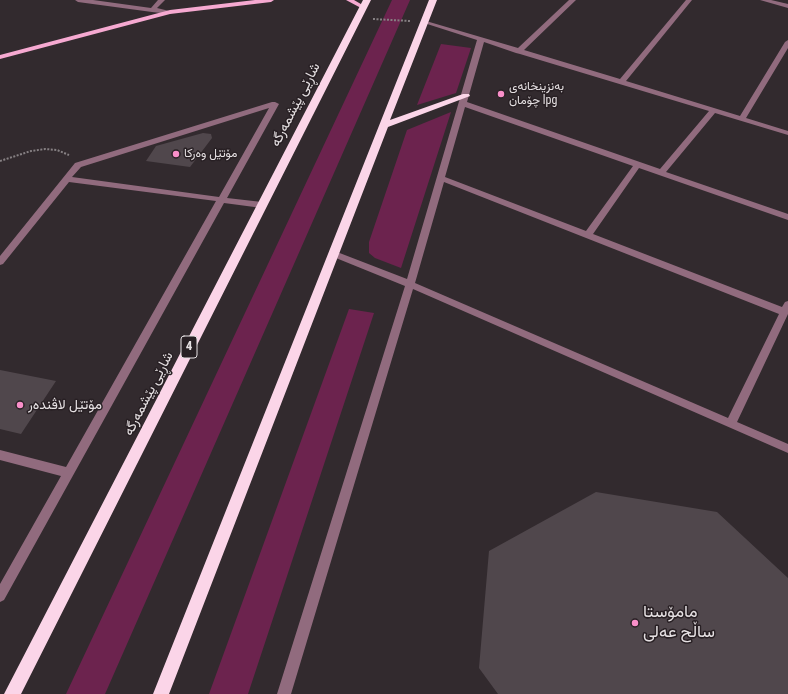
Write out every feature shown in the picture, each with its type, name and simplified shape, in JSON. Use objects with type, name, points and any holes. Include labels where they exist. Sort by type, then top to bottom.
[{"type":"highway","points":[[161,694],[433,0]]},
{"type":"highway","name":"شاڕێی پێشمەرگە","points":[[12,694],[363,8]]},
{"type":"highway","points":[[383,126],[465,100]]},
{"type":"main road","points":[[0,57],[170,12],[271,0]]},
{"type":"main road","points":[[350,0],[363,8]]},
{"type":"street","points":[[78,0],[170,12]]},
{"type":"street","points":[[152,10],[162,0]]},
{"type":"street","points":[[518,52],[573,0]]},
{"type":"street","points":[[622,81],[689,0]]},
{"type":"street","points":[[763,0],[788,6]]},
{"type":"street","points":[[424,22],[518,52],[622,81],[713,111],[788,133]]},
{"type":"street","points":[[284,694],[410,284],[465,100],[481,40]]},
{"type":"street","points":[[742,119],[788,42]]},
{"type":"street","points":[[465,100],[638,164],[788,217]]},
{"type":"street","points":[[0,262],[3,254],[78,165],[275,104],[0,596]]},
{"type":"street","points":[[662,172],[713,111]]},
{"type":"street","points":[[587,236],[638,164]]},
{"type":"street","points":[[67,178],[262,205]]},
{"type":"street","points":[[441,178],[587,236],[786,308],[731,423]]},
{"type":"street","points":[[334,254],[410,284],[788,449]]},
{"type":"street","points":[[0,455],[69,473]]},
{"type":"path","points":[[363,8],[424,22]]},
{"type":"path","points":[[0,161],[31,151],[45,149],[57,150],[68,154],[78,165]]},
{"type":"shaded area","points":[[392,0],[410,0],[105,694],[66,694]]},
{"type":"shaded area","points":[[441,44],[471,48],[456,93],[417,105]]},
{"type":"shaded area","points":[[451,112],[401,268],[375,258],[369,253],[369,242],[407,130]]},
{"type":"shaded area","points":[[349,309],[374,313],[248,694],[209,694]]},
{"type":"building","name":"مۆتێل وەرکا","points":[[203,133],[211,134],[212,138],[190,167],[146,161],[156,146]]},
{"type":"building","name":"مۆتێل لاڤندەر","points":[[0,370],[56,381],[21,434],[0,429]]},
{"type":"building","name":"مامۆستا ساڵح عەلی","points":[[596,492],[717,512],[788,578],[788,694],[498,694],[479,668],[489,551]]},
{"type":"place","name":"بەنزینخانەی چۆمان lpg","points":[[501,94]]},
{"type":"place","name":"مۆتێل وەرکا","points":[[176,154]]},
{"type":"place","name":"مۆتێل لاڤندەر","points":[[20,405]]},
{"type":"place","name":"مامۆستا ساڵح عەلی","points":[[635,623]]}]
